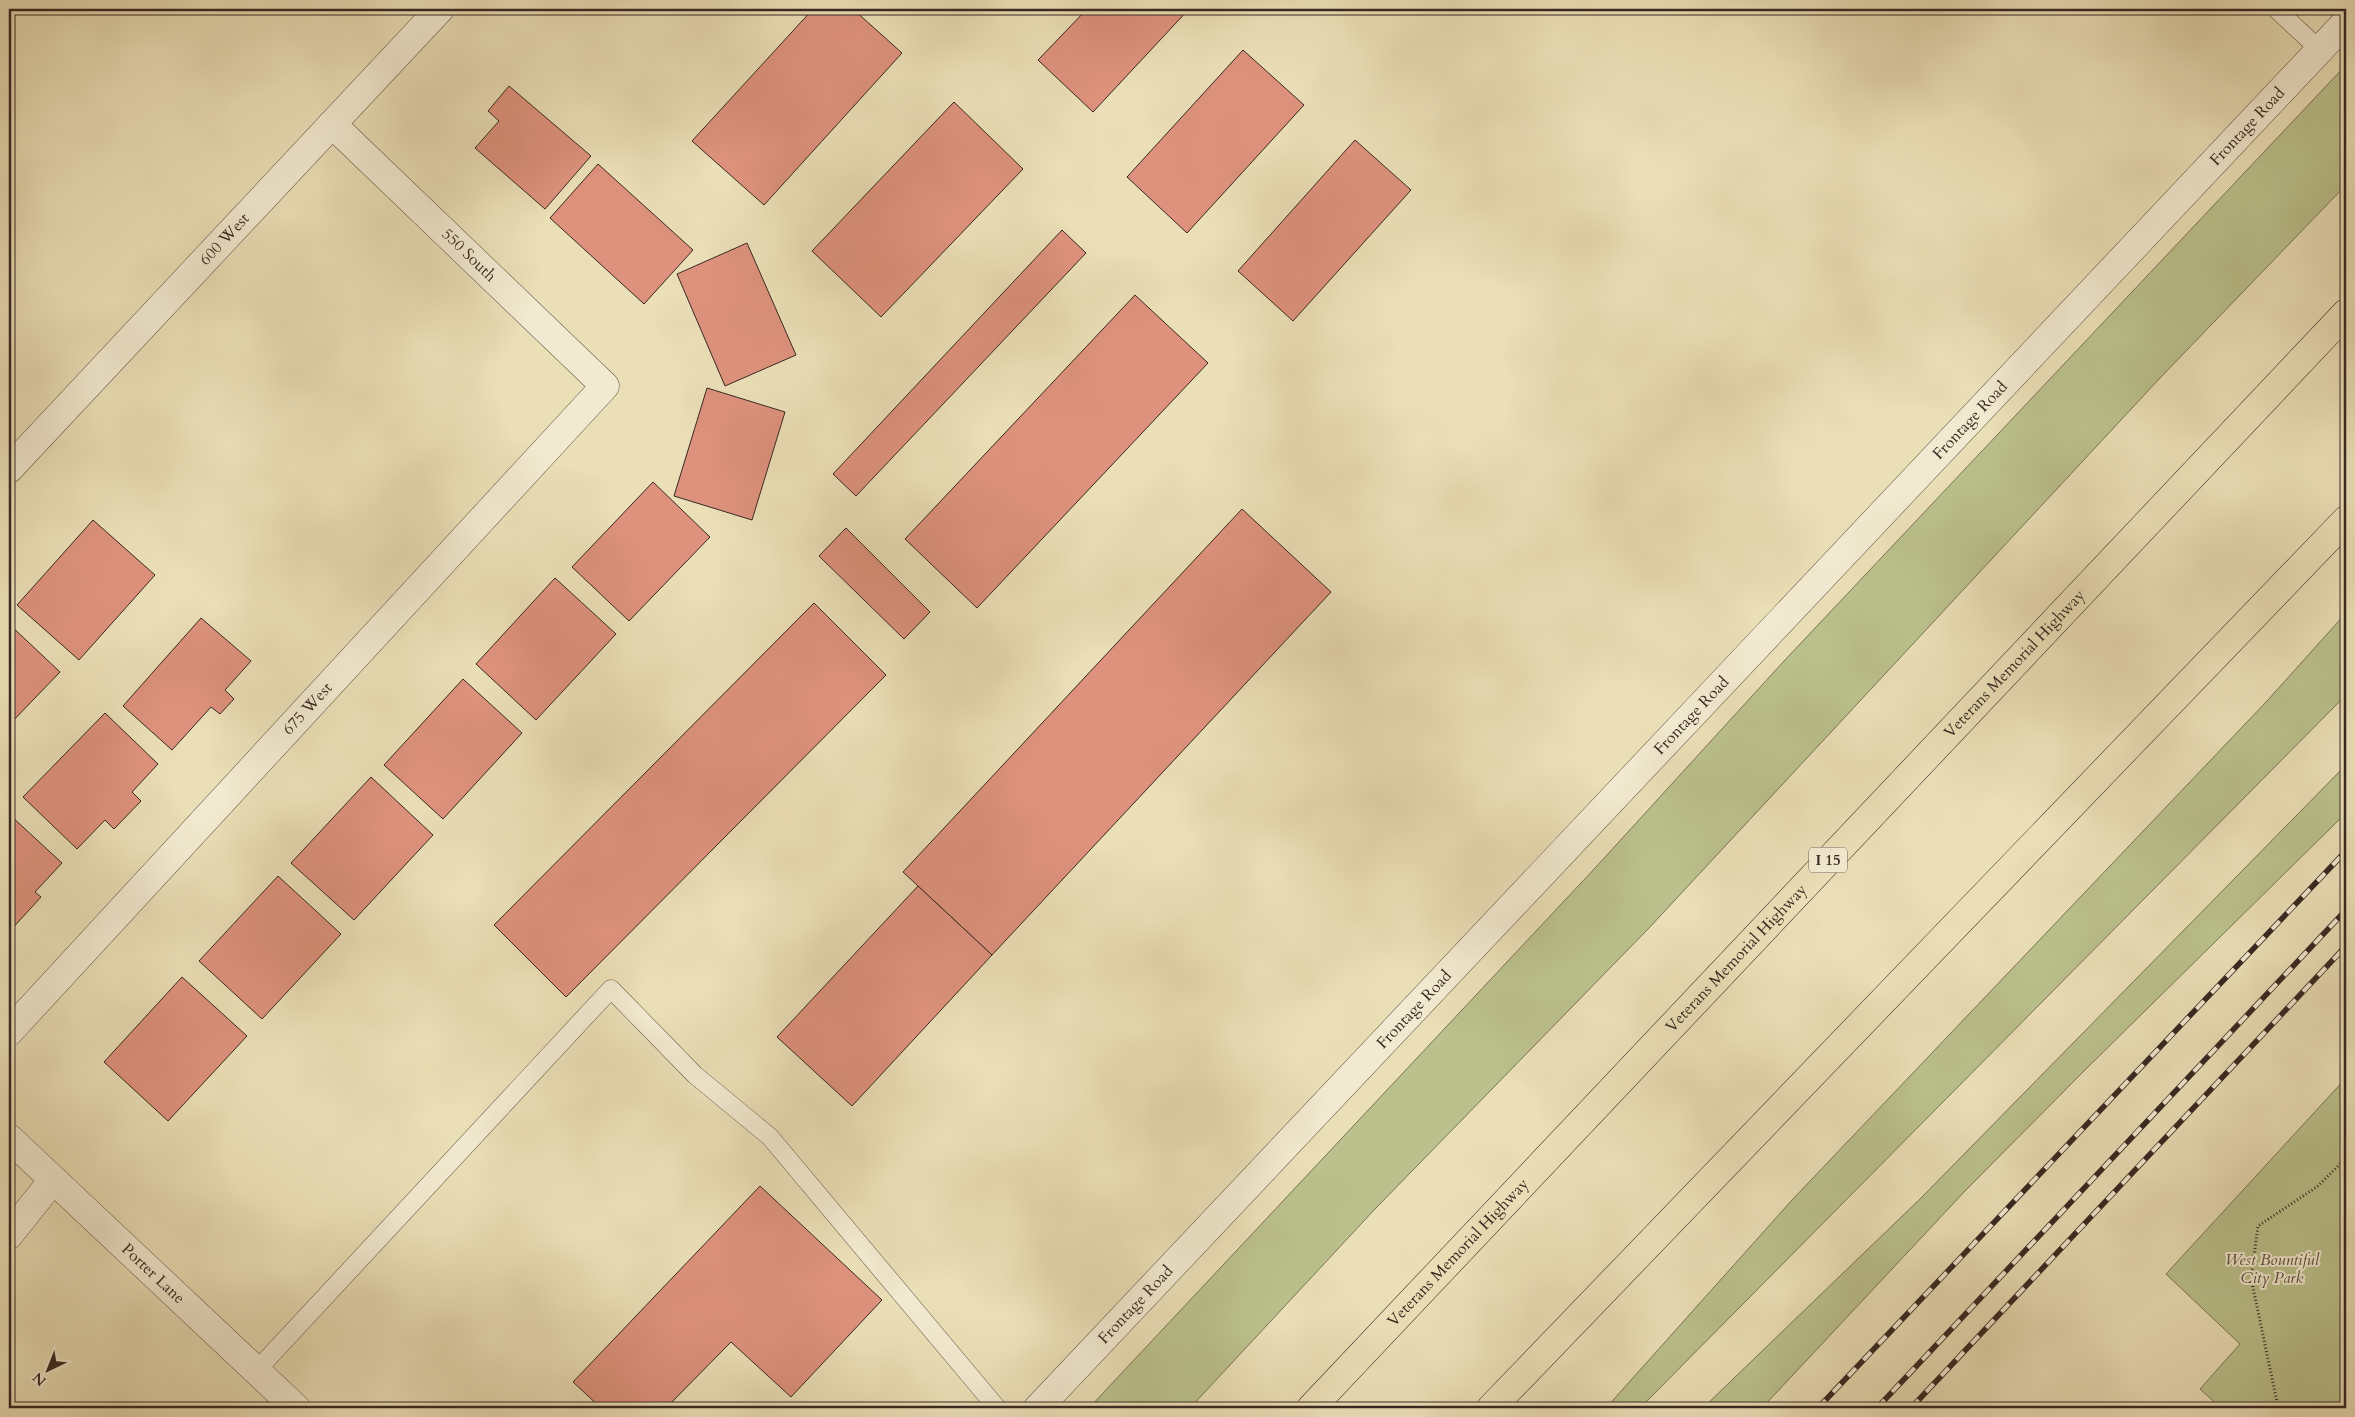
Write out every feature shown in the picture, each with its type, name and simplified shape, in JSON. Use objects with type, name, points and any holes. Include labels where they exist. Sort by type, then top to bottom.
[{"type":"highway","name":"Veterans Memorial Highway","points":[[1311,1408],[2346,313]]},
{"type":"highway","points":[[1491,1408],[2346,520]]},
{"type":"street","name":"600 West","points":[[9,469],[440,9]]},
{"type":"street","name":"Frontage Road","points":[[1038,1408],[2346,22]]},
{"type":"street","name":"550 South","points":[[332,124],[605,386]]},
{"type":"street","name":"675 West","points":[[9,1032],[605,386]]},
{"type":"street","name":"Porter Lane","points":[[9,1138],[296,1408]]},
{"type":"street","points":[[9,1235],[53,1180]]},
{"type":"lane","points":[[2276,9],[2320,50]]},
{"type":"lane","points":[[256,1371],[611,989],[695,1075],[770,1137],[997,1408]]},
{"type":"path","points":[[2283,1408],[2277,1402],[2251,1278],[2258,1226],[2318,1186],[2346,1158]]},
{"type":"green space","points":[[2346,65],[2346,185],[2160,378],[1649,928],[1375,1209],[1190,1408],[1089,1408],[1596,867],[1784,661]]},
{"type":"green space","points":[[2346,613],[2346,695],[1640,1408],[1606,1408],[1792,1200],[2267,701]]},
{"type":"green space","points":[[2346,765],[2346,813],[1965,1191],[1762,1408],[1703,1408],[1921,1198]]},
{"type":"green space","name":"West Bountiful City Park","points":[[2346,1078],[2346,1408],[2221,1408],[2200,1389],[2240,1344],[2166,1274]]},
{"type":"building","points":[[813,9],[853,9],[902,53],[764,205],[692,141]]},
{"type":"building","points":[[1087,9],[1189,9],[1093,112],[1038,60]]},
{"type":"building","points":[[1243,50],[1304,105],[1187,233],[1127,177]]},
{"type":"building","points":[[509,86],[591,156],[545,209],[475,148],[499,121],[488,111]]},
{"type":"building","points":[[954,102],[1023,169],[881,317],[812,251]]},
{"type":"building","points":[[1355,140],[1411,190],[1293,321],[1238,271]]},
{"type":"building","points":[[598,164],[693,250],[644,304],[550,218]]},
{"type":"building","points":[[1062,230],[1086,253],[856,496],[833,474]]},
{"type":"building","points":[[747,243],[796,355],[725,386],[677,274]]},
{"type":"building","points":[[1135,295],[1208,363],[977,608],[905,539]]},
{"type":"building","points":[[707,388],[785,412],[752,520],[674,496]]},
{"type":"building","points":[[653,482],[710,537],[629,621],[572,567]]},
{"type":"building","points":[[1242,509],[1331,592],[992,955],[903,872]]},
{"type":"building","points":[[93,520],[155,575],[79,660],[17,605]]},
{"type":"building","points":[[846,528],[930,612],[904,639],[819,556]]},
{"type":"building","points":[[555,578],[616,634],[536,720],[476,664]]},
{"type":"building","points":[[814,603],[886,675],[566,997],[494,925]]},
{"type":"building","points":[[201,618],[251,661],[225,690],[234,699],[220,714],[211,707],[172,750],[123,706]]},
{"type":"building","points":[[9,624],[60,672],[9,725]]},
{"type":"building","points":[[463,679],[522,733],[443,819],[384,765]]},
{"type":"building","points":[[105,713],[158,764],[132,792],[141,801],[114,829],[105,820],[77,849],[23,797]]},
{"type":"building","points":[[371,777],[433,835],[354,920],[291,863]]},
{"type":"building","points":[[11,816],[62,863],[35,892],[41,897],[9,932],[9,819]]},
{"type":"building","points":[[278,876],[341,934],[262,1019],[199,961]]},
{"type":"building","points":[[918,886],[992,955],[852,1106],[777,1037]]},
{"type":"building","points":[[182,977],[247,1036],[168,1121],[104,1062]]},
{"type":"building","points":[[760,1186],[882,1300],[791,1397],[731,1342],[666,1408],[601,1408],[573,1382]]},
{"type":"railway","points":[[1818,1408],[2346,851]]},
{"type":"railway","points":[[1877,1408],[2346,910]]},
{"type":"railway","points":[[1911,1408],[2346,946]]}]
